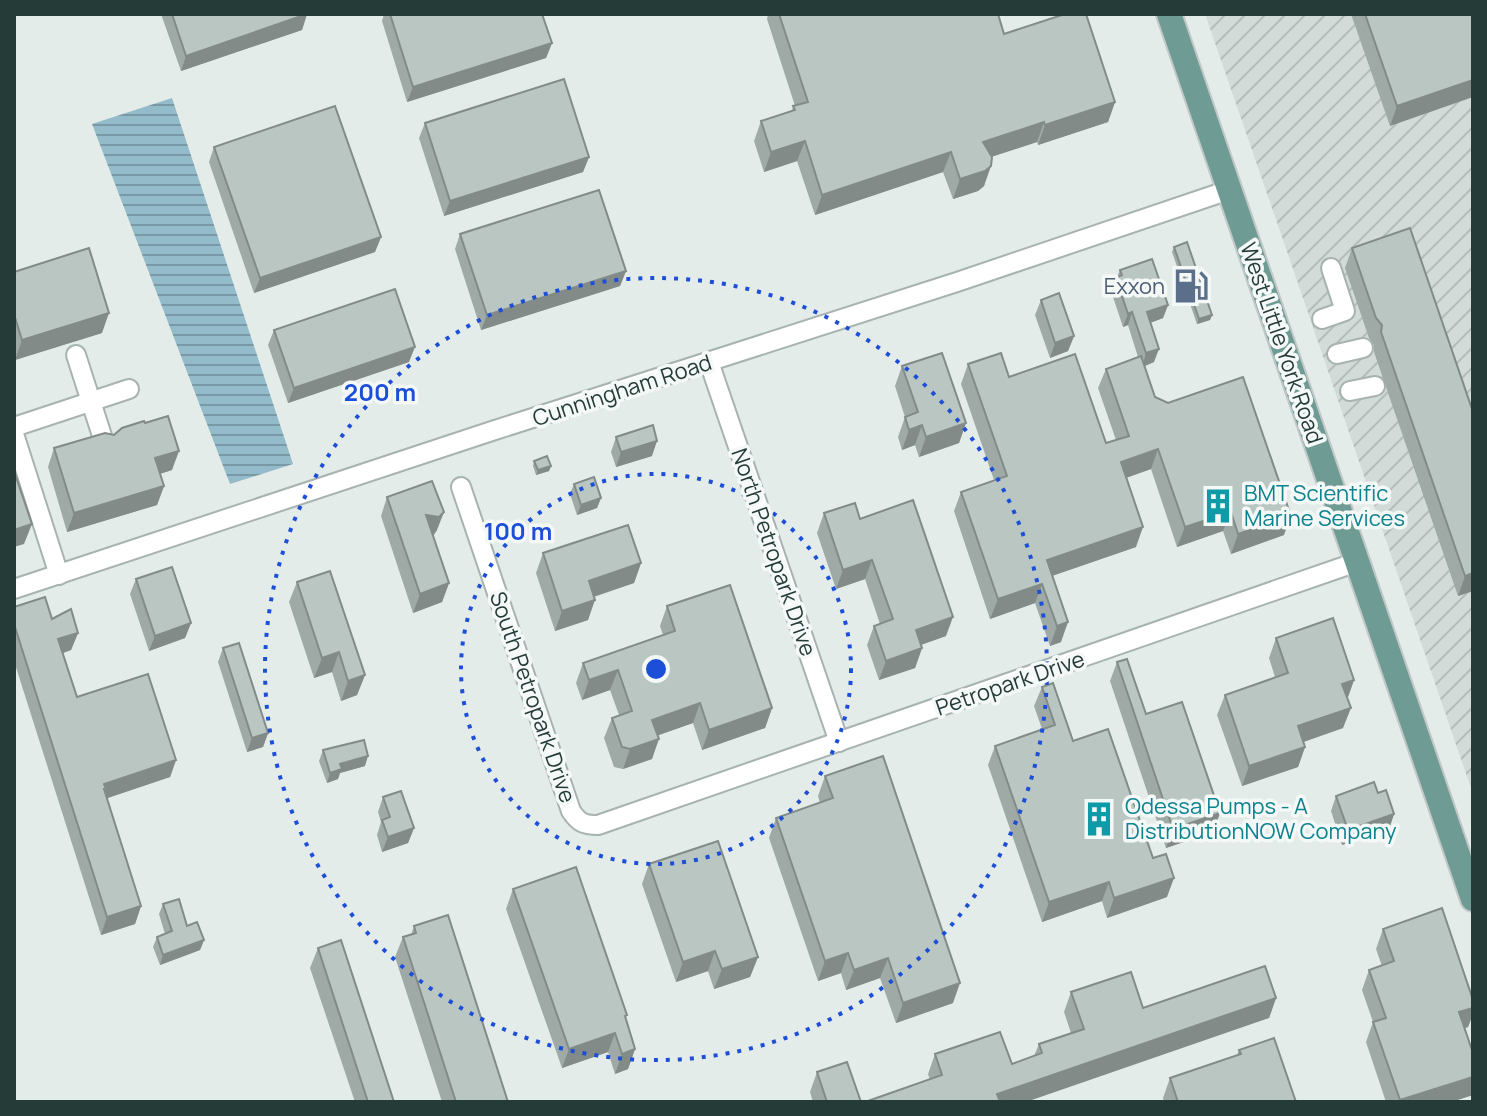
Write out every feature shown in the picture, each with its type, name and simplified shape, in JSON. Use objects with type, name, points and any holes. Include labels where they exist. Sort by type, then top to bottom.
[{"type":"main road","name":"West Little York Road","points":[[1169,14],[1473,899]]},
{"type":"street","name":"Cunningham Road","points":[[14,589],[1229,190]]},
{"type":"street","points":[[1322,319],[1345,311],[1331,268]]},
{"type":"street","points":[[1337,354],[1363,348]]},
{"type":"street","points":[[76,355],[104,442]]},
{"type":"street","name":"North Petropark Drive","points":[[709,362],[839,742]]},
{"type":"street","points":[[1350,391],[1375,386]]},
{"type":"street","points":[[14,427],[129,389]]},
{"type":"street","points":[[14,434],[59,575]]},
{"type":"street","name":"South Petropark Drive","points":[[461,487],[571,811],[578,821],[598,825],[662,802]]},
{"type":"street","name":"Petropark Drive","points":[[662,802],[1357,562]]},
{"type":"shaded area","points":[[1205,14],[1473,14],[1473,794],[1292,266]]},
{"type":"water","points":[[172,98],[293,464],[230,484],[92,124]]},
{"type":"building","points":[[172,14],[307,14],[186,56]]},
{"type":"building","points":[[390,14],[542,14],[552,43],[413,87]]},
{"type":"building","points":[[779,14],[998,14],[1004,34],[1065,14],[1086,14],[1115,102],[983,142],[992,157],[991,166],[960,179],[951,152],[822,195],[805,141],[771,152],[761,121],[795,110],[793,106],[808,102]]},
{"type":"building","points":[[1365,14],[1473,14],[1473,80],[1397,106]]},
{"type":"building","points":[[564,79],[589,157],[450,201],[425,123]]},
{"type":"building","points":[[335,106],[381,237],[260,278],[214,147]]},
{"type":"building","points":[[599,190],[626,271],[487,315],[460,234]]},
{"type":"building","points":[[1410,228],[1473,412],[1473,573],[1465,576],[1381,332],[1382,325],[1376,318],[1352,248]]},
{"type":"building","name":"Exxon","points":[[1187,242],[1212,315],[1199,319],[1174,247]]},
{"type":"building","points":[[89,248],[109,313],[22,340],[14,314],[14,272]]},
{"type":"building","points":[[1152,259],[1168,305],[1147,312],[1159,349],[1146,353],[1116,278],[1122,275],[1120,270]]},
{"type":"building","points":[[395,289],[415,347],[294,388],[274,330]]},
{"type":"building","points":[[1059,293],[1074,336],[1055,343],[1041,300]]},
{"type":"building","points":[[942,353],[966,423],[926,437],[922,425],[909,430],[905,417],[918,412],[902,366]]},
{"type":"building","points":[[1001,353],[1009,377],[1075,354],[1106,443],[1129,436],[1106,369],[1141,356],[1155,397],[1168,403],[1243,377],[1291,516],[1238,534],[1231,512],[1185,527],[1158,449],[1121,462],[1143,527],[1047,560],[1068,622],[1057,626],[1042,584],[998,599],[961,492],[1007,476],[968,364]]},
{"type":"building","points":[[168,416],[179,451],[155,458],[164,486],[74,513],[54,448],[105,433],[114,435],[122,428]]},
{"type":"building","points":[[653,425],[657,441],[621,452],[616,437]]},
{"type":"building","points":[[547,456],[551,466],[538,470],[534,461]]},
{"type":"building","points":[[14,471],[32,524],[14,530]]},
{"type":"building","points":[[594,477],[601,498],[581,505],[574,484]]},
{"type":"building","points":[[432,481],[444,512],[439,517],[426,515],[449,583],[420,594],[387,497]]},
{"type":"building","points":[[913,500],[953,617],[916,630],[922,648],[886,661],[874,626],[893,619],[872,560],[843,570],[824,513],[855,503],[860,519]]},
{"type":"building","points":[[628,525],[641,563],[589,581],[595,600],[562,611],[543,553]]},
{"type":"building","points":[[172,567],[191,623],[155,636],[136,579]]},
{"type":"building","points":[[330,571],[365,675],[348,681],[339,652],[322,658],[297,582]]},
{"type":"building","points":[[730,585],[772,708],[709,730],[700,703],[652,720],[659,739],[630,749],[622,747],[612,718],[632,711],[618,670],[589,680],[583,663],[675,631],[667,606]]},
{"type":"building","points":[[45,597],[52,619],[71,609],[78,633],[58,639],[77,697],[148,674],[176,760],[104,784],[141,906],[107,917],[14,624],[14,607]]},
{"type":"building","points":[[1333,618],[1354,680],[1342,684],[1351,708],[1298,726],[1305,747],[1249,766],[1225,695],[1288,673],[1276,638]]},
{"type":"building","points":[[239,643],[268,733],[252,738],[223,648]]},
{"type":"building","points":[[1127,659],[1146,714],[1182,702],[1220,813],[1173,829],[1117,662]]},
{"type":"building","points":[[1053,683],[1073,741],[1108,729],[1153,858],[1166,854],[1174,878],[1114,898],[1109,882],[1049,902],[995,746],[1055,725],[1042,687]]},
{"type":"building","points":[[364,740],[368,756],[340,764],[342,769],[330,773],[323,750]]},
{"type":"building","points":[[883,756],[960,983],[903,1003],[888,958],[854,970],[848,953],[825,961],[776,818],[833,798],[825,776]]},
{"type":"building","points":[[1374,782],[1378,793],[1386,790],[1394,814],[1348,830],[1336,796]]},
{"type":"building","points":[[401,791],[414,828],[388,837],[382,820],[390,817],[383,797]]},
{"type":"building","points":[[718,841],[758,957],[722,969],[715,951],[683,962],[649,864]]},
{"type":"building","points":[[576,867],[627,1015],[635,1049],[622,1054],[615,1033],[569,1049],[513,889]]},
{"type":"building","points":[[179,899],[187,926],[197,922],[204,940],[163,955],[157,937],[172,931],[163,904]]},
{"type":"building","points":[[1442,908],[1473,1000],[1473,1008],[1459,1012],[1473,1053],[1473,1077],[1400,1100],[1373,1022],[1386,1018],[1369,970],[1394,961],[1383,929]]},
{"type":"building","points":[[448,915],[508,1102],[456,1102],[403,937],[416,933],[414,926]]},
{"type":"building","points":[[341,940],[394,1102],[368,1102],[318,948]]},
{"type":"building","points":[[1265,966],[1276,998],[997,1094],[1000,1102],[865,1102],[942,1075],[935,1054],[1000,1032],[1012,1064],[1042,1053],[1039,1044],[1084,1029],[1071,992],[1131,972],[1143,1008]]},
{"type":"building","points":[[1274,1038],[1296,1102],[1178,1102],[1170,1078],[1241,1054],[1239,1050]]},
{"type":"building","points":[[847,1062],[861,1102],[827,1102],[817,1072]]},
{"type":"place","name":"Exxon","points":[[1191,286]]},
{"type":"place","name":"BMT Scientific Marine Services","points":[[1218,506]]},
{"type":"place","name":"Odessa Pumps - A DistributionNOW Company","points":[[1099,819]]}]
